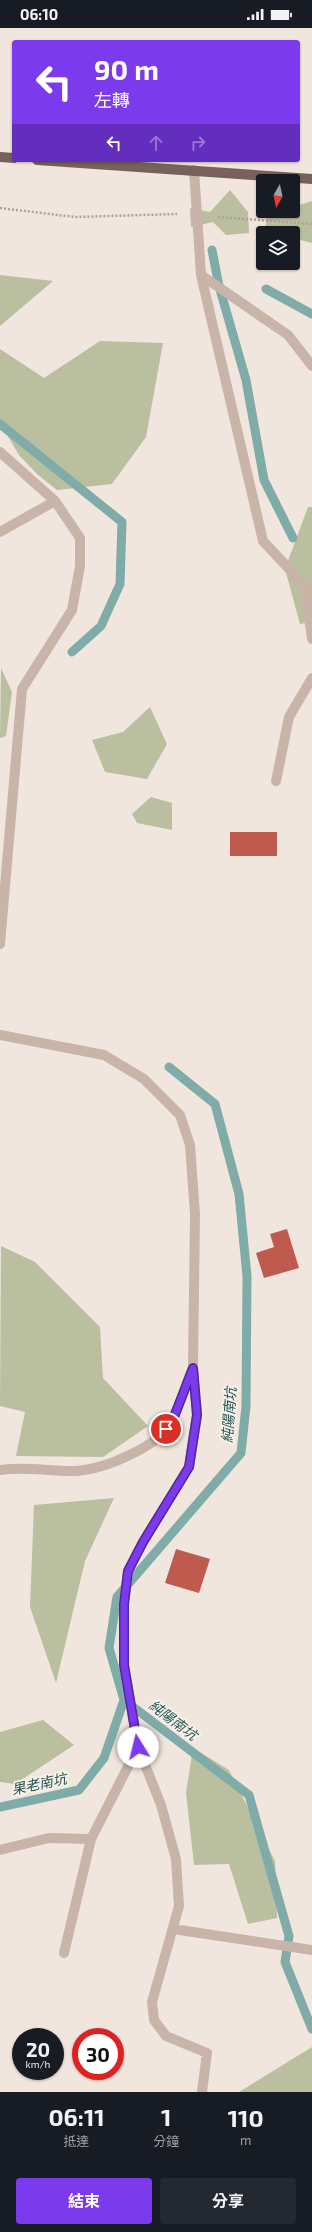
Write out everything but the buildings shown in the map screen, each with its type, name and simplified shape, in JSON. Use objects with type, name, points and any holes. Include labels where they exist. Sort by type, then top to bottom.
[{"type":"main road","points":[[0,158],[12,158]]},
{"type":"main road","points":[[68,162],[312,179]]},
{"type":"street","points":[[194,170],[201,275],[263,541],[305,586],[312,639]]},
{"type":"street","points":[[201,275],[288,335],[312,366]]},
{"type":"street","points":[[0,452],[55,501],[80,538],[80,566],[72,610],[22,689],[0,944]]},
{"type":"street","points":[[0,532],[55,501]]},
{"type":"street","points":[[276,781],[289,717],[312,678]]},
{"type":"street","points":[[0,1035],[104,1055],[144,1079],[180,1115],[190,1145],[196,1214],[193,1368],[197,1415],[189,1467],[143,1542],[128,1571],[124,1604],[124,1665],[138,1747],[161,1805],[176,1859],[179,1906],[152,2002],[154,2020],[166,2036],[207,2053],[202,2092]]},
{"type":"street","points":[[0,1470],[15,1468],[77,1471],[100,1467],[142,1449],[161,1436],[172,1422],[193,1368]]},
{"type":"street","points":[[64,1953],[91,1839],[138,1747]]},
{"type":"street","points":[[0,1850],[49,1838],[91,1839]]},
{"type":"street","points":[[172,1929],[310,1949]]},
{"type":"path","points":[[0,208],[75,217],[160,214],[196,215],[312,224]]},
{"type":"green space","points":[[230,190],[248,212],[249,233],[226,235],[213,222],[191,227],[190,208],[210,212]]},
{"type":"green space","points":[[312,201],[312,243],[300,240],[300,226],[266,226],[267,218],[300,218],[300,205]]},
{"type":"green space","points":[[0,275],[53,281],[0,326]]},
{"type":"green space","points":[[100,341],[163,343],[146,437],[112,484],[57,490],[38,475],[19,455],[0,423],[0,349],[44,378]]},
{"type":"green space","points":[[308,507],[312,507],[312,622],[300,624],[285,569]]},
{"type":"green space","points":[[1,668],[12,692],[6,736],[0,738]]},
{"type":"green space","points":[[150,707],[167,744],[147,779],[105,772],[92,740],[123,732]]},
{"type":"green space","points":[[151,797],[172,803],[172,830],[137,823],[132,814]]},
{"type":"green space","points":[[1,1246],[35,1262],[100,1327],[103,1378],[148,1426],[103,1457],[16,1456],[25,1412],[0,1406]]},
{"type":"green space","points":[[114,1498],[85,1561],[56,1683],[30,1607],[34,1505]]},
{"type":"green space","points":[[43,1720],[74,1745],[15,1784],[0,1782],[0,1732]]},
{"type":"green space","points":[[193,1748],[229,1770],[275,1861],[277,1918],[248,1924],[229,1864],[194,1865],[186,1793]]},
{"type":"green space","points":[[312,2047],[312,2092],[239,2092]]},
{"type":"waterway","points":[[212,250],[219,286],[246,380],[264,480],[293,538]]},
{"type":"waterway","points":[[266,289],[312,314]]},
{"type":"waterway","points":[[0,424],[122,522],[120,584],[101,626],[72,652]]},
{"type":"waterway","name":"純陽南坑","points":[[169,1067],[215,1104],[239,1194],[247,1276],[246,1406],[241,1453],[117,1597],[109,1648],[124,1700],[249,1795],[289,1936],[285,1962],[312,2029]]},
{"type":"waterway","name":"果老南坑","points":[[0,1807],[79,1790],[104,1758],[124,1700]]},
{"type":"route","points":[[138,1747],[124,1665],[124,1604],[128,1571],[143,1542],[189,1467],[197,1415],[193,1368],[172,1422],[166,1429]]}]
